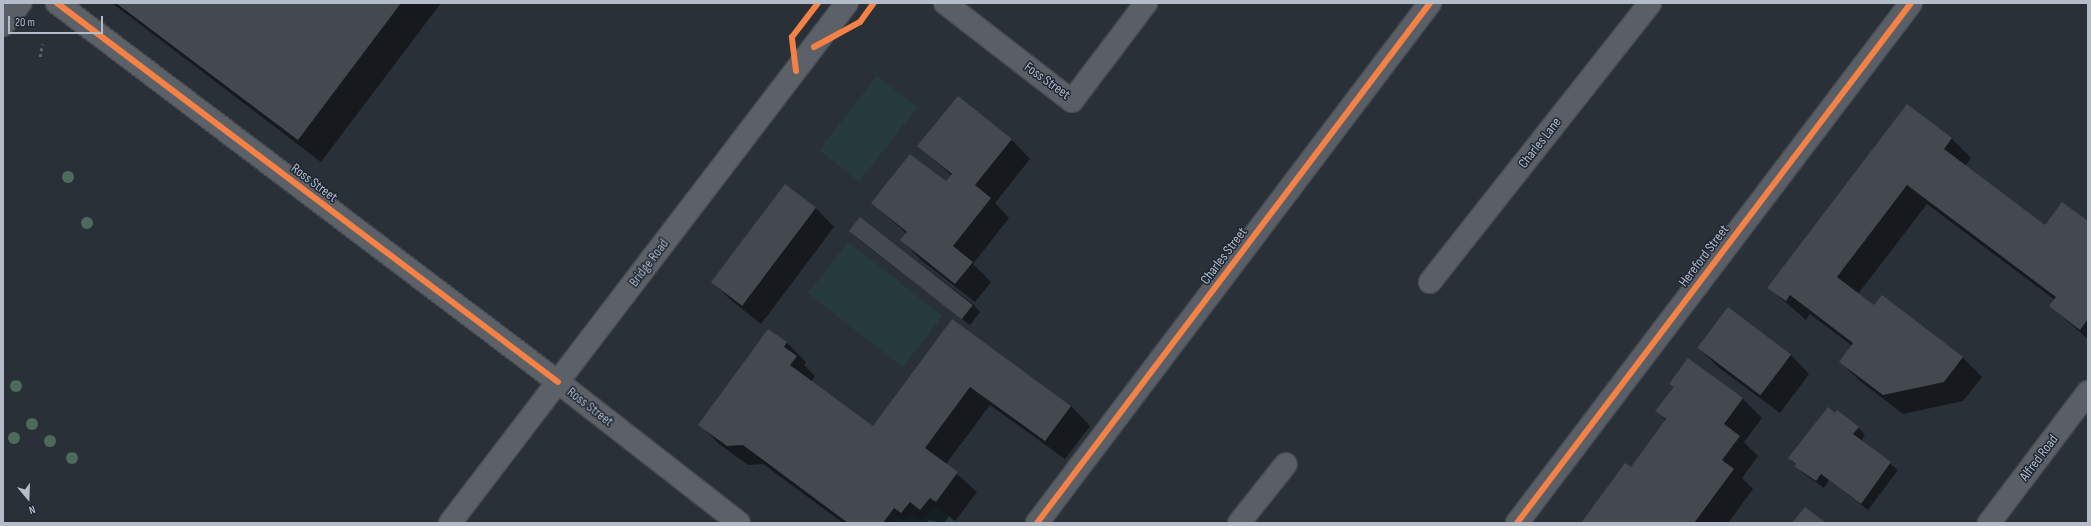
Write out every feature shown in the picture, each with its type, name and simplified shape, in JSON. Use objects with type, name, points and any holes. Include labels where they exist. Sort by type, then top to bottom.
[{"type":"main road","name":"Ross Street","points":[[57,3],[558,382],[739,523]]},
{"type":"main road","name":"Bridge Road","points":[[450,523],[847,3]]},
{"type":"street","points":[[3,25],[20,3]]},
{"type":"street","name":"Foss Street","points":[[945,3],[1072,101],[1146,3]]},
{"type":"street","name":"Charles Street","points":[[1037,523],[1430,3]]},
{"type":"street","name":"Charles Lane","points":[[1430,282],[1650,3]]},
{"type":"street","name":"Hereford Street","points":[[1517,523],[1911,3]]},
{"type":"street","name":"Alfred Road","points":[[1989,523],[2088,392]]},
{"type":"street","points":[[1239,523],[1286,464]]},
{"type":"path","points":[[40,57],[42,44]]},
{"type":"green space","points":[[877,76],[917,107],[859,181],[819,150]]},
{"type":"green space","points":[[848,242],[943,316],[903,367],[808,293]]},
{"type":"green space","points":[[935,506],[957,523],[891,523],[897,515],[905,521],[911,513],[922,521]]},
{"type":"building","points":[[116,3],[401,3],[298,140]]},
{"type":"building","points":[[958,96],[1012,139],[975,185],[991,198],[953,246],[973,262],[955,284],[900,240],[907,232],[871,203],[910,154],[946,181],[952,174],[917,146]]},
{"type":"building","points":[[1907,104],[1952,138],[1944,149],[2045,225],[2062,202],[2088,221],[2088,319],[2080,330],[2049,306],[2056,297],[1907,185],[1837,277],[1874,305],[1882,295],[1963,357],[1944,382],[1883,395],[1839,362],[1853,343],[1790,295],[1786,301],[1767,288]]},
{"type":"building","points":[[785,184],[816,207],[742,306],[711,282]]},
{"type":"building","points":[[860,217],[973,305],[962,319],[849,231]]},
{"type":"building","points":[[1728,307],[1791,355],[1760,395],[1697,348]]},
{"type":"building","points":[[952,319],[1071,406],[1045,441],[970,387],[925,448],[958,472],[936,502],[930,498],[920,510],[910,502],[901,513],[894,508],[883,523],[848,523],[743,445],[727,446],[698,425],[768,329],[787,342],[784,347],[797,356],[790,365],[873,426]]},
{"type":"building","points":[[1688,358],[1743,398],[1724,424],[1740,436],[1722,460],[1734,469],[1694,523],[1581,523],[1625,463],[1631,467],[1666,419],[1655,411],[1674,387],[1669,384]]},
{"type":"building","points":[[1828,407],[1835,413],[1837,410],[1859,427],[1853,434],[1891,462],[1861,504],[1821,474],[1816,481],[1794,466],[1796,464],[1788,458]]},
{"type":"building","points":[[1805,507],[1826,523],[1792,523]]},
{"type":"cycle path","points":[[57,3],[558,382]]},
{"type":"cycle path","points":[[796,71],[792,37],[818,3]]},
{"type":"cycle path","points":[[814,47],[860,22],[874,3]]},
{"type":"cycle path","points":[[1037,523],[1430,3]]},
{"type":"cycle path","points":[[1517,523],[1911,3]]}]
